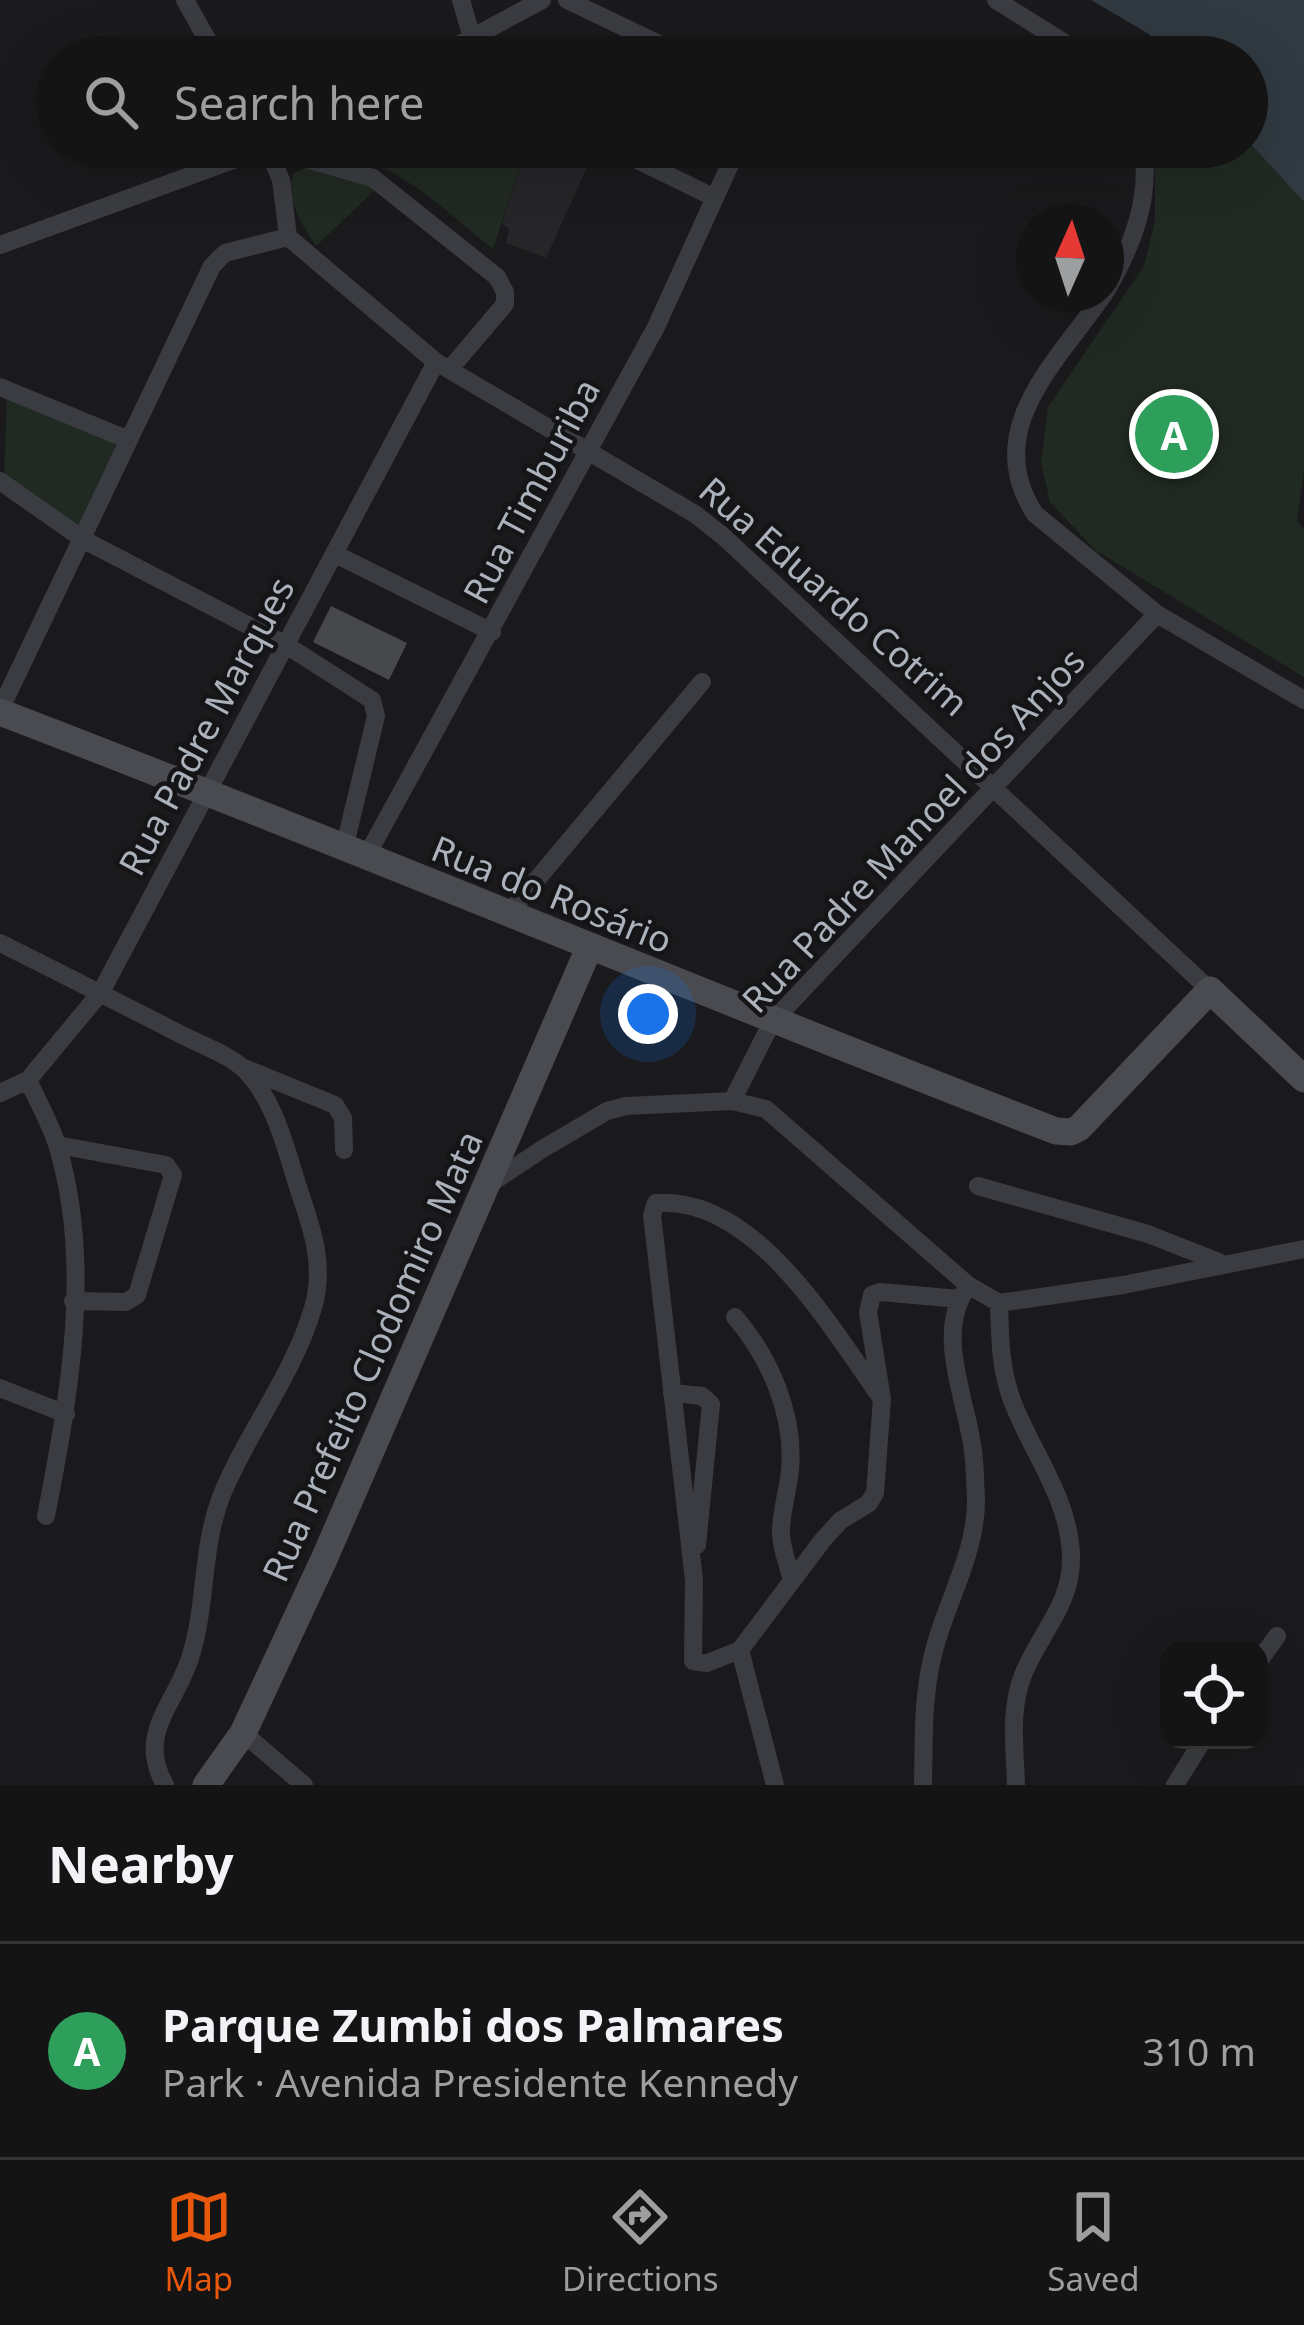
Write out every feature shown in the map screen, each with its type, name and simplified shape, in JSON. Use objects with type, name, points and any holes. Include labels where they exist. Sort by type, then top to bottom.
[{"type":"street","points":[[185,0],[205,36]]},
{"type":"street","points":[[461,0],[471,36]]},
{"type":"street","points":[[476,36],[542,0]]},
{"type":"street","points":[[567,0],[642,36]]},
{"type":"street","points":[[996,0],[1053,36]]},
{"type":"street","points":[[0,245],[211,168]]},
{"type":"street","points":[[0,711],[218,258],[288,237],[276,168]]},
{"type":"street","name":"Rua Padre Marques","points":[[0,1093],[28,1080],[101,992],[442,366],[501,309],[505,292],[491,271],[373,178],[339,168]]},
{"type":"street","points":[[654,168],[716,198]]},
{"type":"street","name":"Rua Timburiba","points":[[355,853],[492,632],[656,327],[729,168]]},
{"type":"street","points":[[1124,254],[1144,196],[1143,168]]},
{"type":"street","name":"Rua Eduardo Cotrim","points":[[288,237],[442,366],[695,514],[724,537],[1304,1079]]},
{"type":"street","points":[[1091,312],[1019,416],[1015,440],[1023,496],[1035,514],[1157,614],[1304,700]]},
{"type":"street","points":[[0,386],[129,440]]},
{"type":"street","points":[[0,481],[84,540],[286,645],[363,692],[375,707],[355,853]]},
{"type":"street","points":[[337,555],[492,632]]},
{"type":"street","name":"Rua Padre Manoel dos Anjos","points":[[732,1101],[772,1022],[1157,614]]},
{"type":"street","points":[[508,914],[702,682]]},
{"type":"street","name":"Rua do Rosário","points":[[0,711],[772,1022],[1056,1131],[1079,1128],[1210,990]]},
{"type":"street","points":[[0,943],[242,1067],[335,1105],[343,1118],[344,1150]]},
{"type":"street","name":"Rua Prefeito Clodomiro Mata","points":[[206,1785],[243,1733],[325,1557],[590,948]]},
{"type":"street","points":[[165,1785],[154,1762],[154,1734],[189,1662],[216,1513],[298,1352],[315,1304],[319,1270],[316,1242],[270,1105],[242,1067]]},
{"type":"street","points":[[28,1080],[58,1145],[74,1222],[66,1414],[46,1516]]},
{"type":"street","points":[[484,1188],[607,1111],[644,1102],[732,1101],[766,1109],[964,1292]]},
{"type":"street","points":[[58,1145],[166,1165],[173,1175],[137,1295],[126,1302],[73,1300]]},
{"type":"street","points":[[978,1186],[1148,1234],[1220,1263]]},
{"type":"street","points":[[694,1580],[653,1207],[661,1201],[704,1209],[739,1227],[798,1284],[882,1399]]},
{"type":"street","points":[[672,1393],[707,1398],[712,1412],[694,1580],[693,1660],[707,1663],[740,1650],[840,1521],[869,1503],[875,1493],[882,1399],[868,1312],[872,1295],[964,1292],[999,1303],[1123,1285],[1304,1249]]},
{"type":"street","points":[[923,1785],[928,1676],[976,1525],[974,1451],[953,1345],[964,1292]]},
{"type":"street","points":[[999,1303],[1003,1370],[1013,1403],[1059,1499],[1071,1557],[1066,1593],[1018,1690],[1016,1785]]},
{"type":"street","points":[[735,1317],[758,1344],[778,1386],[789,1436],[790,1467],[781,1528],[792,1580]]},
{"type":"street","points":[[0,1388],[66,1414]]},
{"type":"street","points":[[1268,1648],[1277,1636]]},
{"type":"street","points":[[740,1650],[775,1785]]},
{"type":"street","points":[[243,1733],[304,1785]]},
{"type":"street","points":[[1175,1785],[1197,1749]]},
{"type":"shaded area","points":[[1091,0],[1304,0],[1304,202],[1268,163],[1268,36],[1149,34]]},
{"type":"shaded area","points":[[1268,163],[1304,202],[1304,471],[1297,521],[1304,529],[1304,677],[1095,550],[1050,502],[1041,462],[1048,407],[1113,312],[1124,312],[1124,295],[1144,266],[1155,220],[1155,168],[1268,168]]},
{"type":"shaded area","points":[[305,168],[336,169],[376,189],[316,246],[288,190],[294,173]]},
{"type":"shaded area","points":[[382,168],[519,168],[493,249]]},
{"type":"shaded area","points":[[519,168],[587,168],[546,258],[506,243],[509,229],[502,224]]},
{"type":"shaded area","points":[[7,395],[119,440],[80,527],[4,478]]},
{"type":"building","points":[[331,606],[407,643],[389,680],[313,642]]},
{"type":"place","name":"Parque Zumbi dos Palmares","points":[[1174,434]]}]
